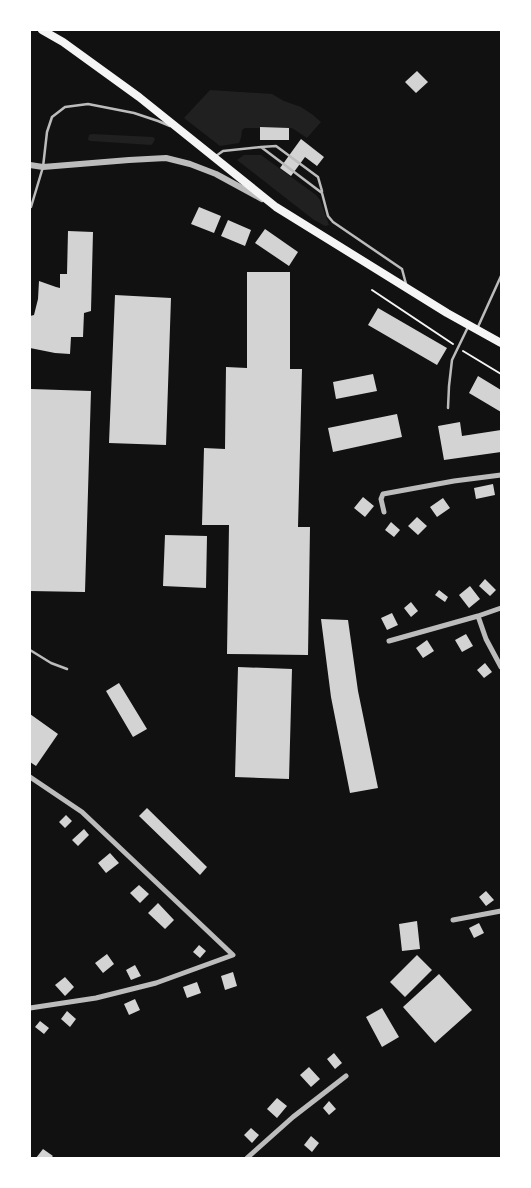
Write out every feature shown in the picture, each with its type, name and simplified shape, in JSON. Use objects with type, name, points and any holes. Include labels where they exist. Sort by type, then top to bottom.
[{"type":"main road","points":[[42,30],[101,68],[276,207],[446,313],[501,343]]},
{"type":"street","points":[[30,165],[43,167],[166,158],[190,164],[216,174],[276,207]]},
{"type":"street","points":[[384,512],[381,499],[383,494],[454,481],[501,475]]},
{"type":"street","points":[[389,641],[501,608]]},
{"type":"street","points":[[478,616],[486,639],[501,667]]},
{"type":"street","points":[[30,776],[82,812],[233,955],[156,983],[96,998],[30,1008]]},
{"type":"street","points":[[453,920],[501,911]]},
{"type":"street","points":[[247,1158],[293,1117],[346,1076]]},
{"type":"lane","points":[[30,208],[43,167],[52,117],[64,107],[88,104],[134,113],[158,120],[181,131]]},
{"type":"lane","points":[[214,157],[223,151],[276,146],[318,177],[328,216],[333,222],[402,269],[407,288]]},
{"type":"lane","points":[[261,147],[322,193]]},
{"type":"lane","points":[[448,408],[452,360],[458,348],[473,328],[501,276]]},
{"type":"lane","points":[[30,650],[51,663],[67,669]]},
{"type":"path","points":[[372,290],[458,348],[501,374]]},
{"type":"shaded area","points":[[210,90],[272,94],[301,107],[321,122],[307,138],[292,128],[245,128],[242,130],[239,143],[220,146],[184,118]]},
{"type":"shaded area","points":[[89,135],[153,137],[155,139],[151,145],[88,140]]},
{"type":"shaded area","points":[[244,155],[261,155],[316,195],[320,200],[329,225],[325,226],[314,220],[237,160]]},
{"type":"building","points":[[417,71],[428,82],[416,93],[405,82]]},
{"type":"building","points":[[260,127],[289,128],[289,140],[260,140]]},
{"type":"building","points":[[301,139],[324,157],[317,166],[305,157],[291,176],[280,168]]},
{"type":"building","points":[[199,207],[221,216],[214,233],[191,224]]},
{"type":"building","points":[[228,220],[251,230],[245,246],[221,236]]},
{"type":"building","points":[[265,229],[298,252],[289,266],[255,243]]},
{"type":"building","points":[[68,231],[93,232],[91,311],[84,313],[83,337],[71,337],[70,354],[30,348],[30,316],[34,315],[38,299],[39,281],[60,288],[60,274],[67,274]]},
{"type":"building","points":[[247,272],[290,272],[290,369],[302,369],[298,527],[310,527],[308,655],[227,654],[229,525],[202,525],[204,448],[225,449],[226,367],[247,368]]},
{"type":"building","points":[[115,295],[171,298],[166,445],[109,443]]},
{"type":"building","points":[[378,308],[447,348],[437,365],[368,325]]},
{"type":"building","points":[[373,374],[377,391],[336,399],[333,382]]},
{"type":"building","points":[[478,376],[501,390],[501,412],[469,393]]},
{"type":"building","points":[[31,389],[91,391],[85,592],[30,591]]},
{"type":"building","points":[[397,414],[402,437],[333,452],[328,428]]},
{"type":"building","points":[[460,422],[462,436],[501,430],[501,452],[444,460],[438,426]]},
{"type":"building","points":[[493,484],[495,495],[476,499],[474,488]]},
{"type":"building","points":[[363,497],[374,506],[365,517],[354,508]]},
{"type":"building","points":[[443,498],[450,508],[437,517],[430,507]]},
{"type":"building","points":[[417,517],[427,526],[418,535],[408,526]]},
{"type":"building","points":[[391,522],[400,530],[394,537],[385,530]]},
{"type":"building","points":[[165,535],[207,536],[206,588],[163,586]]},
{"type":"building","points":[[485,579],[496,590],[490,596],[479,586]]},
{"type":"building","points":[[470,586],[480,599],[469,608],[459,595]]},
{"type":"building","points":[[439,590],[448,597],[445,602],[435,595]]},
{"type":"building","points":[[411,602],[418,611],[411,617],[404,608]]},
{"type":"building","points":[[392,613],[398,625],[387,630],[381,618]]},
{"type":"building","points":[[321,619],[348,620],[358,691],[378,788],[350,793],[331,697]]},
{"type":"building","points":[[466,634],[473,646],[462,652],[455,640]]},
{"type":"building","points":[[427,640],[434,651],[423,658],[416,648]]},
{"type":"building","points":[[485,663],[492,672],[484,678],[477,670]]},
{"type":"building","points":[[238,667],[292,669],[289,779],[235,777]]},
{"type":"building","points":[[119,683],[147,729],[133,737],[106,691]]},
{"type":"building","points":[[30,714],[58,734],[36,766],[30,762]]},
{"type":"building","points":[[147,808],[207,867],[200,875],[139,816]]},
{"type":"building","points":[[66,815],[72,821],[65,828],[59,822]]},
{"type":"building","points":[[84,829],[89,835],[78,846],[72,840]]},
{"type":"building","points":[[110,853],[119,863],[106,873],[98,863]]},
{"type":"building","points":[[139,885],[149,894],[140,903],[130,893]]},
{"type":"building","points":[[486,891],[494,900],[486,906],[479,897]]},
{"type":"building","points":[[158,903],[174,920],[165,929],[148,913]]},
{"type":"building","points":[[417,921],[420,949],[402,951],[399,924]]},
{"type":"building","points":[[479,923],[484,933],[474,938],[469,928]]},
{"type":"building","points":[[199,945],[206,951],[200,958],[193,952]]},
{"type":"building","points":[[107,954],[114,964],[103,973],[95,963]]},
{"type":"building","points":[[417,955],[432,970],[405,997],[390,982]]},
{"type":"building","points":[[135,965],[141,976],[131,980],[126,970]]},
{"type":"building","points":[[233,972],[237,986],[225,990],[221,976]]},
{"type":"building","points":[[439,974],[472,1010],[435,1043],[403,1007]]},
{"type":"building","points":[[65,977],[74,987],[65,996],[55,985]]},
{"type":"building","points":[[197,982],[201,993],[187,998],[183,987]]},
{"type":"building","points":[[135,999],[140,1010],[129,1015],[124,1004]]},
{"type":"building","points":[[382,1008],[399,1037],[382,1047],[366,1017]]},
{"type":"building","points":[[67,1011],[76,1019],[70,1027],[61,1019]]},
{"type":"building","points":[[40,1021],[49,1028],[44,1034],[35,1027]]},
{"type":"building","points":[[334,1053],[342,1063],[335,1069],[327,1059]]},
{"type":"building","points":[[309,1067],[320,1079],[311,1087],[300,1075]]},
{"type":"building","points":[[277,1098],[287,1106],[277,1118],[267,1109]]},
{"type":"building","points":[[329,1101],[336,1109],[329,1115],[323,1108]]},
{"type":"building","points":[[251,1128],[259,1135],[252,1143],[244,1135]]},
{"type":"building","points":[[311,1136],[319,1143],[312,1152],[304,1145]]},
{"type":"building","points":[[43,1149],[53,1156],[51,1158],[36,1158]]}]
